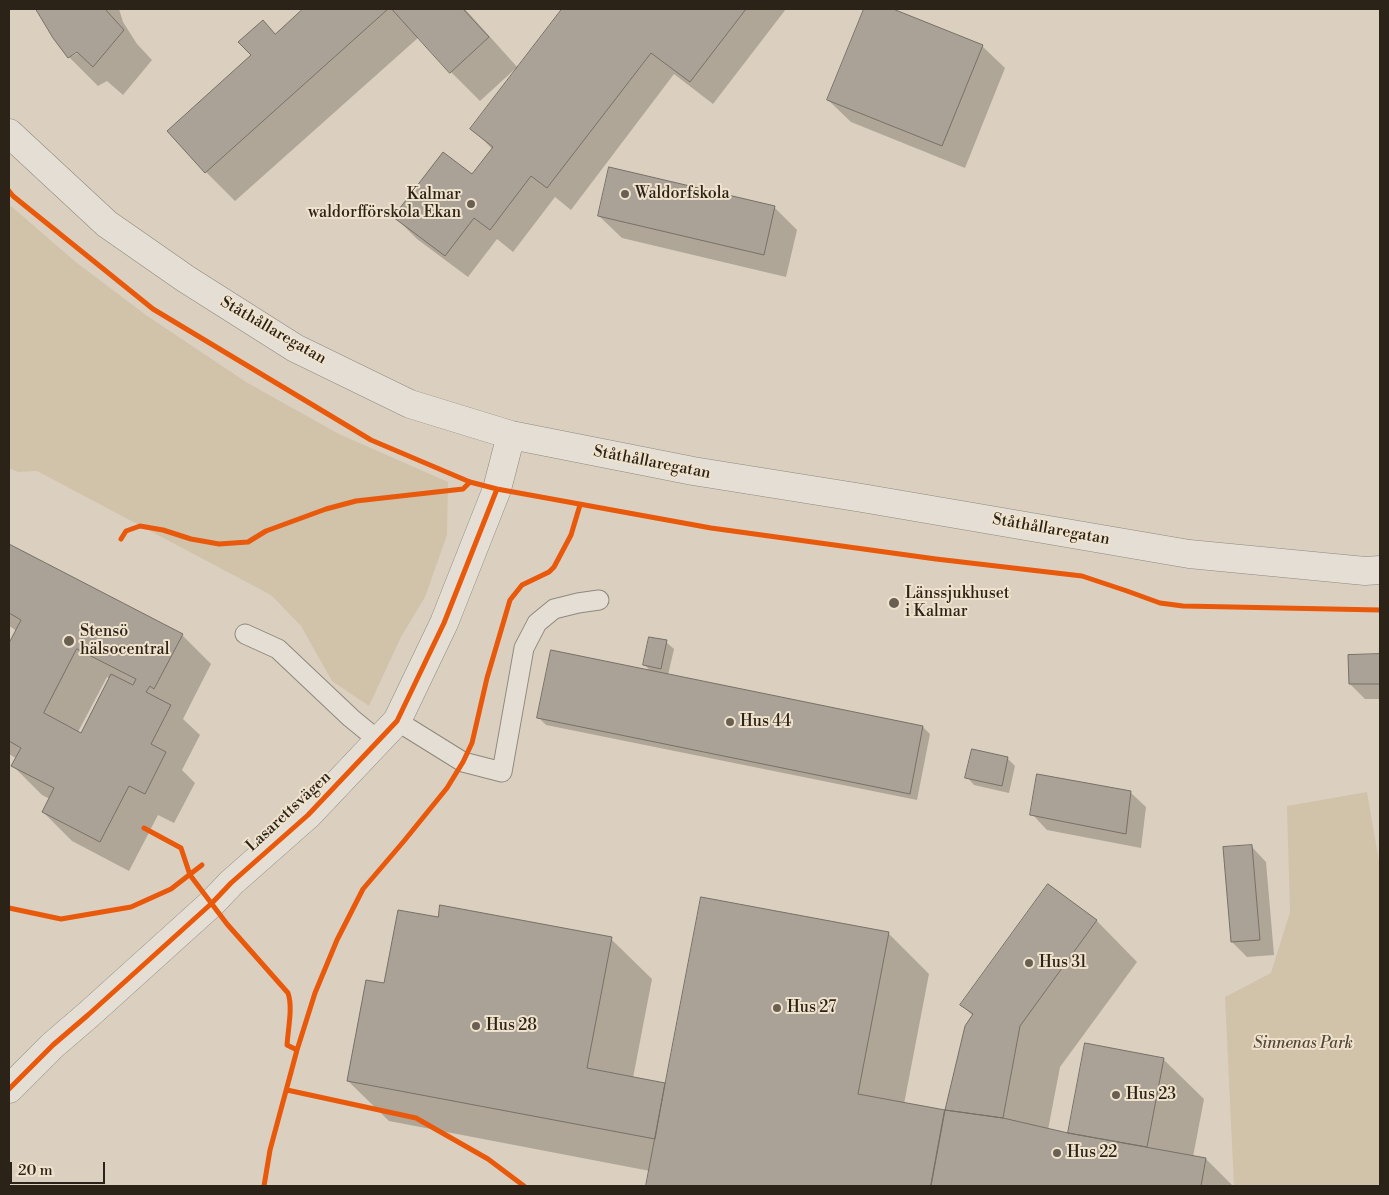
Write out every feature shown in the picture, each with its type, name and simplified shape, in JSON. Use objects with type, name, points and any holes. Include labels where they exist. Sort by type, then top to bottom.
[{"type":"street","name":"Ståthållaregatan","points":[[9,133],[107,224],[186,279],[294,348],[410,404],[511,435],[693,471],[1190,554],[1365,571],[1380,570]]},
{"type":"street","name":"Lasarettsvägen","points":[[9,1089],[53,1044],[88,1015],[308,815],[397,721],[451,606],[497,489],[511,435]]},
{"type":"lane","points":[[397,721],[463,762],[502,772],[524,648],[537,623],[554,609],[599,600]]},
{"type":"lane","points":[[244,634],[278,649],[351,718],[379,741]]},
{"type":"green space","points":[[11,206],[77,263],[146,315],[246,382],[339,434],[448,482],[447,535],[425,597],[401,637],[369,706],[332,681],[301,626],[271,595],[37,471],[18,472],[9,468],[9,208]]},
{"type":"green space","name":"Sinnenas Park","points":[[1367,792],[1380,867],[1380,1186],[1234,1186],[1225,997],[1271,973],[1290,912],[1287,806]]},
{"type":"building","points":[[36,9],[105,9],[124,30],[93,67],[77,52],[68,58],[53,38]]},
{"type":"building","points":[[303,9],[388,9],[205,173],[167,131],[251,55],[238,42],[263,20],[275,34]]},
{"type":"building","points":[[392,9],[463,9],[489,37],[450,73]]},
{"type":"building","points":[[562,9],[746,9],[690,82],[651,53],[547,188],[531,176],[490,230],[474,218],[445,256],[393,217],[443,152],[472,174],[493,147],[470,129]]},
{"type":"building","points":[[864,9],[893,9],[983,45],[942,146],[827,100]]},
{"type":"building","points":[[609,167],[775,206],[764,255],[598,216]]},
{"type":"building","points":[[9,544],[183,634],[154,689],[150,686],[146,692],[171,705],[151,744],[166,752],[145,794],[129,786],[100,842],[42,812],[54,788],[11,766],[21,748],[9,741],[9,643],[21,620],[9,613]],"holes":[[[77,649],[136,679],[133,685],[111,674],[81,733],[44,713]]]},
{"type":"building","points":[[649,637],[667,640],[661,669],[643,665]]},
{"type":"building","name":"Hus 44","points":[[551,650],[923,726],[910,794],[537,718]]},
{"type":"building","points":[[1380,654],[1380,684],[1349,684],[1348,655]]},
{"type":"building","points":[[972,749],[1008,757],[1002,786],[965,778]]},
{"type":"building","points":[[1037,774],[1131,791],[1126,834],[1030,815]]},
{"type":"building","points":[[1252,845],[1260,940],[1231,942],[1223,847]]},
{"type":"building","name":"Hus 31","points":[[1048,884],[1097,920],[1020,1026],[1003,1118],[945,1110],[965,1026],[973,1014],[960,1005]]},
{"type":"building","name":"Hus 27","points":[[701,897],[889,932],[858,1094],[945,1110],[931,1186],[646,1186]]},
{"type":"building","name":"Hus 28","points":[[440,905],[612,937],[587,1068],[665,1083],[655,1139],[347,1081],[366,980],[384,983],[398,910],[438,917]]},
{"type":"building","name":"Hus 23","points":[[1085,1043],[1164,1058],[1147,1147],[1068,1133]]},
{"type":"building","name":"Hus 22","points":[[945,1110],[1003,1118],[1068,1133],[1206,1158],[1201,1186],[931,1186]]},
{"type":"cycle path","points":[[9,191],[153,309],[371,440],[470,482],[497,489],[711,528],[936,559],[1082,576],[1160,603],[1183,606],[1380,610]]},
{"type":"cycle path","points":[[121,539],[126,531],[140,526],[219,544],[248,542],[266,531],[326,509],[356,501],[463,489],[470,482]]},
{"type":"cycle path","points":[[9,1089],[53,1045],[308,815],[397,721],[444,623],[497,489]]},
{"type":"cycle path","points":[[264,1186],[270,1150],[297,1050],[315,993],[337,940],[363,889],[447,788],[463,762],[472,743],[487,678],[510,600],[522,585],[549,572],[554,567],[571,535],[580,505]]},
{"type":"cycle path","points":[[144,828],[181,848],[190,875],[227,924],[288,993],[290,1011],[287,1045],[297,1050]]},
{"type":"cycle path","points":[[9,908],[61,919],[131,907],[171,889],[202,865]]},
{"type":"cycle path","points":[[287,1090],[416,1118],[488,1159],[524,1186]]},
{"type":"place","name":"Waldorfskola","points":[[625,194]]},
{"type":"place","name":"Kalmar waldorfförskola Ekan","points":[[471,204]]},
{"type":"place","name":"Länssjukhuset i Kalmar","points":[[894,603]]},
{"type":"place","name":"Stensö hälsocentral","points":[[69,641]]},
{"type":"place","name":"Hus 44","points":[[730,722]]},
{"type":"place","name":"Hus 31","points":[[1029,963]]},
{"type":"place","name":"Hus 27","points":[[777,1008]]},
{"type":"place","name":"Hus 28","points":[[476,1026]]},
{"type":"place","name":"Hus 23","points":[[1116,1095]]},
{"type":"place","name":"Hus 22","points":[[1057,1153]]}]
